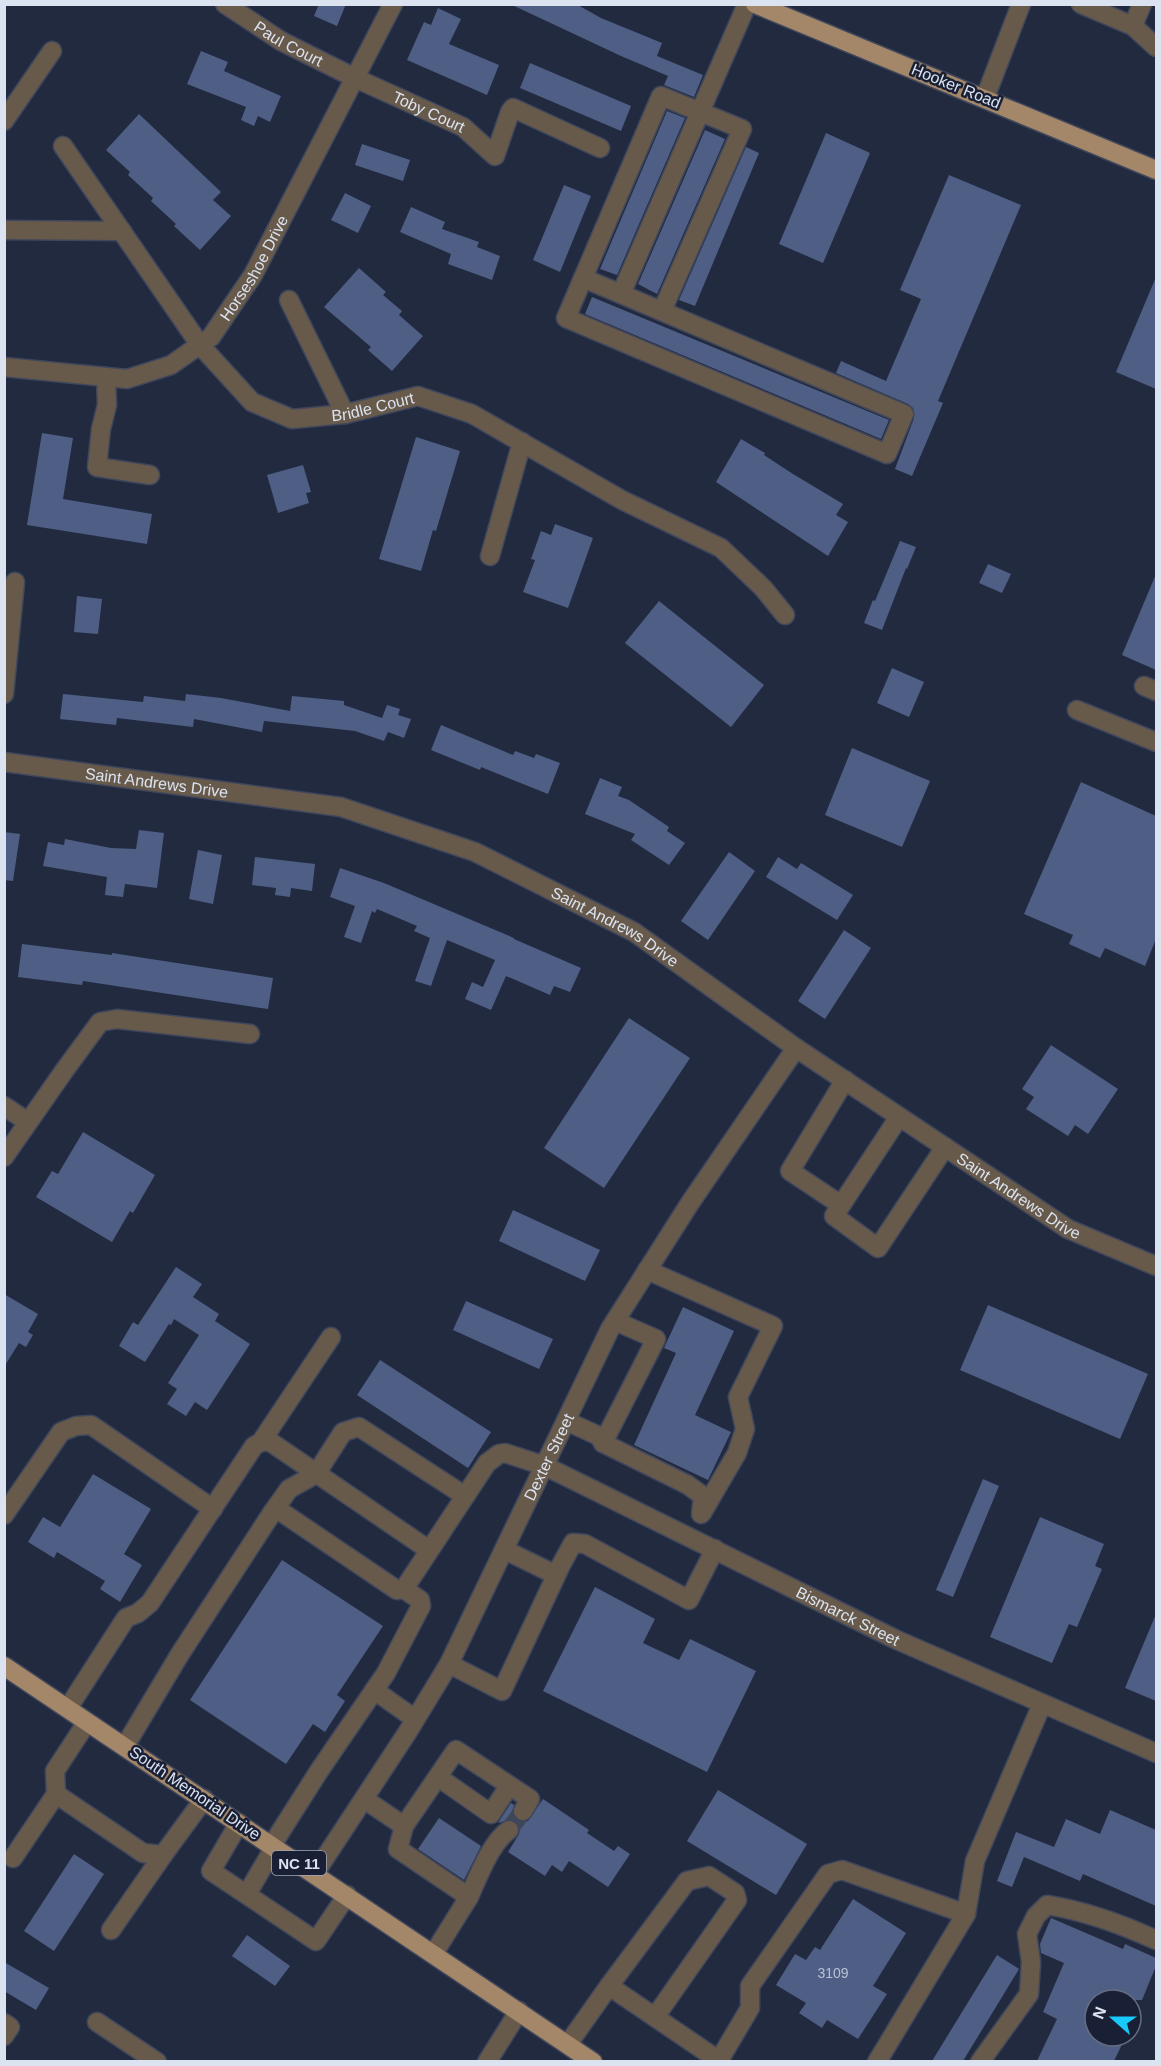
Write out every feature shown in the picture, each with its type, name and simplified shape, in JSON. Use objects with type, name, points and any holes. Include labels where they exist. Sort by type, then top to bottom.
[{"type":"main road","name":"Hooker Road","points":[[755,4],[1156,170]]},
{"type":"main road","name":"South Memorial Drive","points":[[4,1666],[593,2061]]},
{"type":"street","name":"Paul Court","points":[[225,4],[281,41],[355,78]]},
{"type":"street","name":"Horseshoe Drive","points":[[4,367],[127,379],[171,365],[212,336],[253,275],[393,4]]},
{"type":"street","points":[[621,294],[747,4]]},
{"type":"street","points":[[985,98],[1021,4]]},
{"type":"street","points":[[1081,4],[1133,26],[1156,47]]},
{"type":"street","points":[[1133,26],[1142,4]]},
{"type":"street","points":[[4,121],[52,51]]},
{"type":"street","name":"Toby Court","points":[[355,78],[463,127],[495,156],[513,108],[600,148]]},
{"type":"street","points":[[583,278],[904,414],[887,454],[566,318],[583,278],[661,96],[742,129],[662,311]]},
{"type":"street","name":"Bridle Court","points":[[63,146],[200,345],[252,402],[292,419],[345,414],[418,396],[472,414],[622,500],[721,548],[763,588],[785,615]]},
{"type":"street","points":[[4,230],[122,231]]},
{"type":"street","points":[[289,300],[345,414]]},
{"type":"street","points":[[106,377],[107,405],[101,429],[97,467],[150,475]]},
{"type":"street","points":[[490,556],[522,442]]},
{"type":"street","points":[[4,694],[15,582]]},
{"type":"street","points":[[1077,711],[1156,742]]},
{"type":"street","name":"Saint Andrews Drive","points":[[4,762],[342,807],[475,852],[634,932],[796,1048],[1068,1229],[1156,1266]]},
{"type":"street","points":[[4,1157],[100,1022],[117,1018],[250,1034]]},
{"type":"street","name":"Dexter Street","points":[[315,1873],[449,1665],[615,1321],[796,1048]]},
{"type":"street","points":[[841,1205],[790,1172],[845,1080]]},
{"type":"street","points":[[4,1106],[28,1122]]},
{"type":"street","points":[[899,1117],[834,1216],[878,1248],[945,1147]]},
{"type":"street","points":[[647,1270],[773,1326],[738,1397],[745,1429],[737,1453],[690,1537]]},
{"type":"street","points":[[603,1443],[656,1339],[615,1321]]},
{"type":"street","points":[[68,1708],[126,1618],[138,1613],[150,1603],[254,1446],[261,1442],[331,1337]]},
{"type":"street","points":[[566,1421],[599,1436],[603,1443],[688,1485],[703,1496],[702,1513]]},
{"type":"street","points":[[4,1515],[61,1432],[76,1426],[91,1425],[213,1509]]},
{"type":"street","points":[[125,1746],[180,1654],[272,1513],[289,1489],[316,1474],[343,1432],[359,1427],[465,1496],[404,1589]]},
{"type":"street","points":[[261,1442],[269,1442],[429,1550]]},
{"type":"street","name":"Bismarck Street","points":[[465,1496],[487,1463],[499,1454],[505,1452],[544,1466],[897,1640],[1156,1753]]},
{"type":"street","points":[[247,1894],[319,1771],[386,1673],[421,1606],[420,1600],[404,1589],[397,1590],[280,1510],[272,1513]]},
{"type":"street","points":[[449,1665],[502,1691],[573,1543],[585,1544],[689,1600],[715,1549]]},
{"type":"street","points":[[505,1550],[556,1575]]},
{"type":"street","points":[[374,1690],[416,1719]]},
{"type":"street","points":[[877,2061],[966,1914],[975,1861],[1042,1704]]},
{"type":"street","points":[[13,1858],[56,1794],[55,1771],[87,1722]]},
{"type":"street","points":[[469,1896],[398,1849],[404,1826],[456,1750],[530,1799],[523,1811]]},
{"type":"street","points":[[438,1777],[491,1814],[509,1786]]},
{"type":"street","points":[[56,1794],[143,1853],[163,1855]]},
{"type":"street","points":[[111,1930],[204,1799]]},
{"type":"street","points":[[364,1799],[404,1826]]},
{"type":"street","points":[[239,1822],[211,1870],[316,1941],[347,1895]]},
{"type":"street","points":[[434,1953],[469,1896],[482,1867],[503,1834],[509,1830]]},
{"type":"street","points":[[609,1986],[719,2061],[750,2008],[750,1986],[828,1874],[842,1870],[966,1914]]},
{"type":"street","points":[[568,2044],[687,1881],[709,1876],[735,1893],[737,1900],[655,2017]]},
{"type":"street","points":[[980,2061],[1029,1994],[1031,1962],[1027,1934],[1036,1916],[1047,1905],[1094,1914],[1156,1940]]},
{"type":"street","points":[[487,2061],[519,2011]]},
{"type":"street","points":[[97,2022],[158,2061]]},
{"type":"street","points":[[4,2023],[10,2027],[4,2036]]},
{"type":"building","points":[[319,4],[346,4],[337,26],[314,16]]},
{"type":"building","points":[[510,4],[576,4],[601,18],[662,43],[657,56],[703,75],[694,97],[664,85],[668,76]]},
{"type":"building","points":[[438,8],[461,19],[449,44],[499,65],[487,95],[407,60],[424,22],[431,25]]},
{"type":"building","points":[[201,51],[228,62],[224,71],[281,96],[270,122],[258,116],[254,126],[241,120],[246,107],[187,84]]},
{"type":"building","points":[[530,63],[631,106],[621,131],[520,88]]},
{"type":"building","points":[[667,111],[685,118],[617,275],[600,269]]},
{"type":"building","points":[[139,114],[221,192],[213,200],[231,216],[200,250],[174,226],[176,224],[151,201],[153,198],[128,175],[130,172],[106,150]]},
{"type":"building","points":[[705,130],[725,139],[657,294],[638,284]]},
{"type":"building","points":[[826,133],[870,153],[823,263],[779,244]]},
{"type":"building","points":[[362,144],[410,160],[403,181],[355,165]]},
{"type":"building","points":[[746,147],[759,153],[695,306],[679,300]]},
{"type":"building","points":[[949,175],[1021,205],[938,401],[943,403],[912,476],[895,469],[914,418],[913,408],[836,373],[841,361],[886,381],[921,299],[900,290]]},
{"type":"building","points":[[564,185],[591,196],[560,272],[533,260]]},
{"type":"building","points":[[345,193],[371,206],[358,233],[331,220]]},
{"type":"building","points":[[411,207],[445,222],[442,229],[479,242],[477,247],[500,256],[492,280],[448,264],[451,254],[400,232]]},
{"type":"building","points":[[359,268],[386,292],[383,295],[402,311],[399,315],[423,336],[392,371],[368,350],[371,347],[324,307]]},
{"type":"building","points":[[1156,277],[1156,389],[1116,372]]},
{"type":"building","points":[[592,297],[889,420],[881,439],[585,314]]},
{"type":"building","points":[[42,433],[73,438],[63,499],[152,514],[147,544],[27,525]]},
{"type":"building","points":[[416,437],[460,451],[436,531],[433,530],[421,571],[379,559]]},
{"type":"building","points":[[741,439],[843,504],[836,515],[848,522],[828,556],[716,482]]},
{"type":"building","points":[[303,465],[311,492],[306,493],[309,503],[278,513],[267,475]]},
{"type":"building","points":[[555,524],[593,538],[568,608],[523,592],[535,560],[531,559],[541,531],[551,535]]},
{"type":"building","points":[[900,541],[916,547],[882,630],[864,623]]},
{"type":"building","points":[[988,564],[1011,574],[1002,593],[979,583]]},
{"type":"building","points":[[1156,574],[1156,670],[1122,655]]},
{"type":"building","points":[[77,596],[102,599],[98,634],[74,632]]},
{"type":"building","points":[[659,601],[764,685],[731,727],[625,643]]},
{"type":"building","points":[[892,668],[924,682],[909,717],[877,703]]},
{"type":"building","points":[[63,694],[143,702],[144,696],[185,701],[186,694],[290,711],[292,696],[344,701],[344,705],[382,718],[387,705],[400,709],[398,715],[411,719],[404,738],[388,732],[384,741],[355,731],[264,721],[262,732],[194,719],[193,727],[117,718],[116,725],[60,719]]},
{"type":"building","points":[[441,725],[513,755],[515,751],[534,758],[536,754],[560,763],[548,794],[431,750]]},
{"type":"building","points":[[852,748],[930,781],[902,847],[825,815]]},
{"type":"building","points":[[600,778],[622,787],[618,796],[629,800],[669,827],[667,831],[685,843],[669,865],[631,840],[635,834],[585,814]]},
{"type":"building","points":[[1081,782],[1156,816],[1156,939],[1145,966],[1105,948],[1100,958],[1069,944],[1073,935],[1024,914]]},
{"type":"building","points":[[139,830],[164,833],[157,888],[125,884],[123,897],[105,895],[107,877],[43,866],[48,842],[64,845],[65,839],[111,848],[136,849]]},
{"type":"building","points":[[4,832],[20,834],[13,881],[4,880]]},
{"type":"building","points":[[198,850],[222,855],[213,904],[189,899]]},
{"type":"building","points":[[729,852],[755,871],[708,940],[681,921]]},
{"type":"building","points":[[255,857],[315,864],[312,891],[291,888],[290,897],[275,895],[276,888],[252,885]]},
{"type":"building","points":[[778,857],[797,869],[801,863],[853,895],[837,920],[766,877]]},
{"type":"building","points":[[340,868],[384,883],[581,968],[570,992],[554,986],[550,995],[506,976],[491,1010],[465,999],[472,982],[483,987],[495,960],[447,940],[431,986],[415,981],[430,938],[414,931],[417,926],[377,909],[375,913],[372,911],[361,943],[344,937],[355,906],[330,897]]},
{"type":"building","points":[[844,930],[871,948],[825,1019],[798,1001]]},
{"type":"building","points":[[22,944],[112,955],[112,953],[273,978],[268,1009],[83,981],[82,985],[18,977]]},
{"type":"building","points":[[629,1018],[690,1058],[604,1188],[544,1148]]},
{"type":"building","points":[[1051,1045],[1118,1089],[1088,1134],[1075,1125],[1068,1136],[1026,1109],[1034,1097],[1022,1089]]},
{"type":"building","points":[[83,1132],[155,1175],[133,1213],[130,1211],[112,1242],[36,1197],[52,1171],[58,1174]]},
{"type":"building","points":[[513,1210],[600,1250],[585,1281],[499,1241]]},
{"type":"building","points":[[176,1267],[202,1284],[193,1297],[219,1314],[215,1321],[250,1344],[207,1410],[195,1402],[186,1416],[167,1404],[177,1389],[168,1383],[199,1335],[174,1319],[145,1362],[119,1346],[133,1322],[138,1325]]},
{"type":"building","points":[[4,1294],[38,1314],[28,1332],[33,1335],[26,1347],[19,1343],[4,1367]]},
{"type":"building","points":[[466,1301],[553,1339],[539,1369],[453,1330]]},
{"type":"building","points":[[988,1305],[1148,1374],[1120,1439],[960,1370]]},
{"type":"building","points":[[683,1307],[734,1331],[695,1415],[731,1432],[708,1480],[634,1445],[676,1353],[664,1348]]},
{"type":"building","points":[[380,1360],[491,1432],[468,1468],[357,1395]]},
{"type":"building","points":[[93,1474],[151,1509],[124,1554],[142,1565],[120,1602],[100,1589],[105,1581],[57,1552],[54,1558],[28,1542],[43,1517],[60,1527]]},
{"type":"building","points":[[983,1479],[999,1486],[953,1597],[936,1590]]},
{"type":"building","points":[[1040,1517],[1104,1544],[1095,1566],[1102,1569],[1077,1627],[1069,1624],[1052,1663],[990,1637]]},
{"type":"building","points":[[282,1560],[383,1626],[337,1695],[345,1701],[325,1732],[313,1724],[286,1764],[190,1700]]},
{"type":"building","points":[[595,1587],[655,1619],[643,1643],[679,1660],[690,1639],[756,1671],[707,1772],[543,1691]]},
{"type":"building","points":[[1156,1614],[1156,1701],[1125,1688]]},
{"type":"building","points":[[718,1790],[807,1844],[776,1895],[687,1841]]},
{"type":"building","points":[[543,1799],[589,1830],[587,1833],[614,1851],[618,1846],[630,1854],[608,1887],[569,1861],[562,1872],[552,1865],[545,1876],[508,1852],[519,1834],[520,1827],[512,1819],[498,1823],[511,1803],[514,1805],[512,1812],[514,1817],[522,1822],[528,1821]]},
{"type":"building","points":[[1110,1810],[1156,1830],[1156,1906],[1083,1874],[1080,1881],[1024,1857],[1012,1887],[997,1881],[1016,1832],[1054,1847],[1066,1819],[1100,1834]]},
{"type":"building","points":[[439,1818],[481,1846],[464,1880],[418,1849]]},
{"type":"building","points":[[74,1854],[104,1874],[54,1951],[24,1931]]},
{"type":"building","points":[[853,1899],[906,1933],[873,1986],[887,1994],[858,2039],[827,2020],[822,2028],[799,2013],[806,2003],[776,1985],[795,1954],[806,1960],[815,1947],[820,1950]]},
{"type":"building","points":[[1051,1918],[1123,1949],[1125,1944],[1156,1958],[1156,1966],[1143,1998],[1143,1988],[1083,1988],[1083,2048],[1120,2048],[1114,2061],[1037,2061],[1057,2019],[1043,2012],[1064,1963],[1041,1953],[1040,1944]]},
{"type":"building","points":[[247,1935],[290,1966],[275,1986],[232,1956]]},
{"type":"building","points":[[997,1955],[1019,1969],[963,2061],[932,2061]]},
{"type":"building","points":[[4,1962],[49,1988],[36,2010],[4,1991]]},
{"type":"tunnel","points":[[509,1830],[523,1811]]}]
